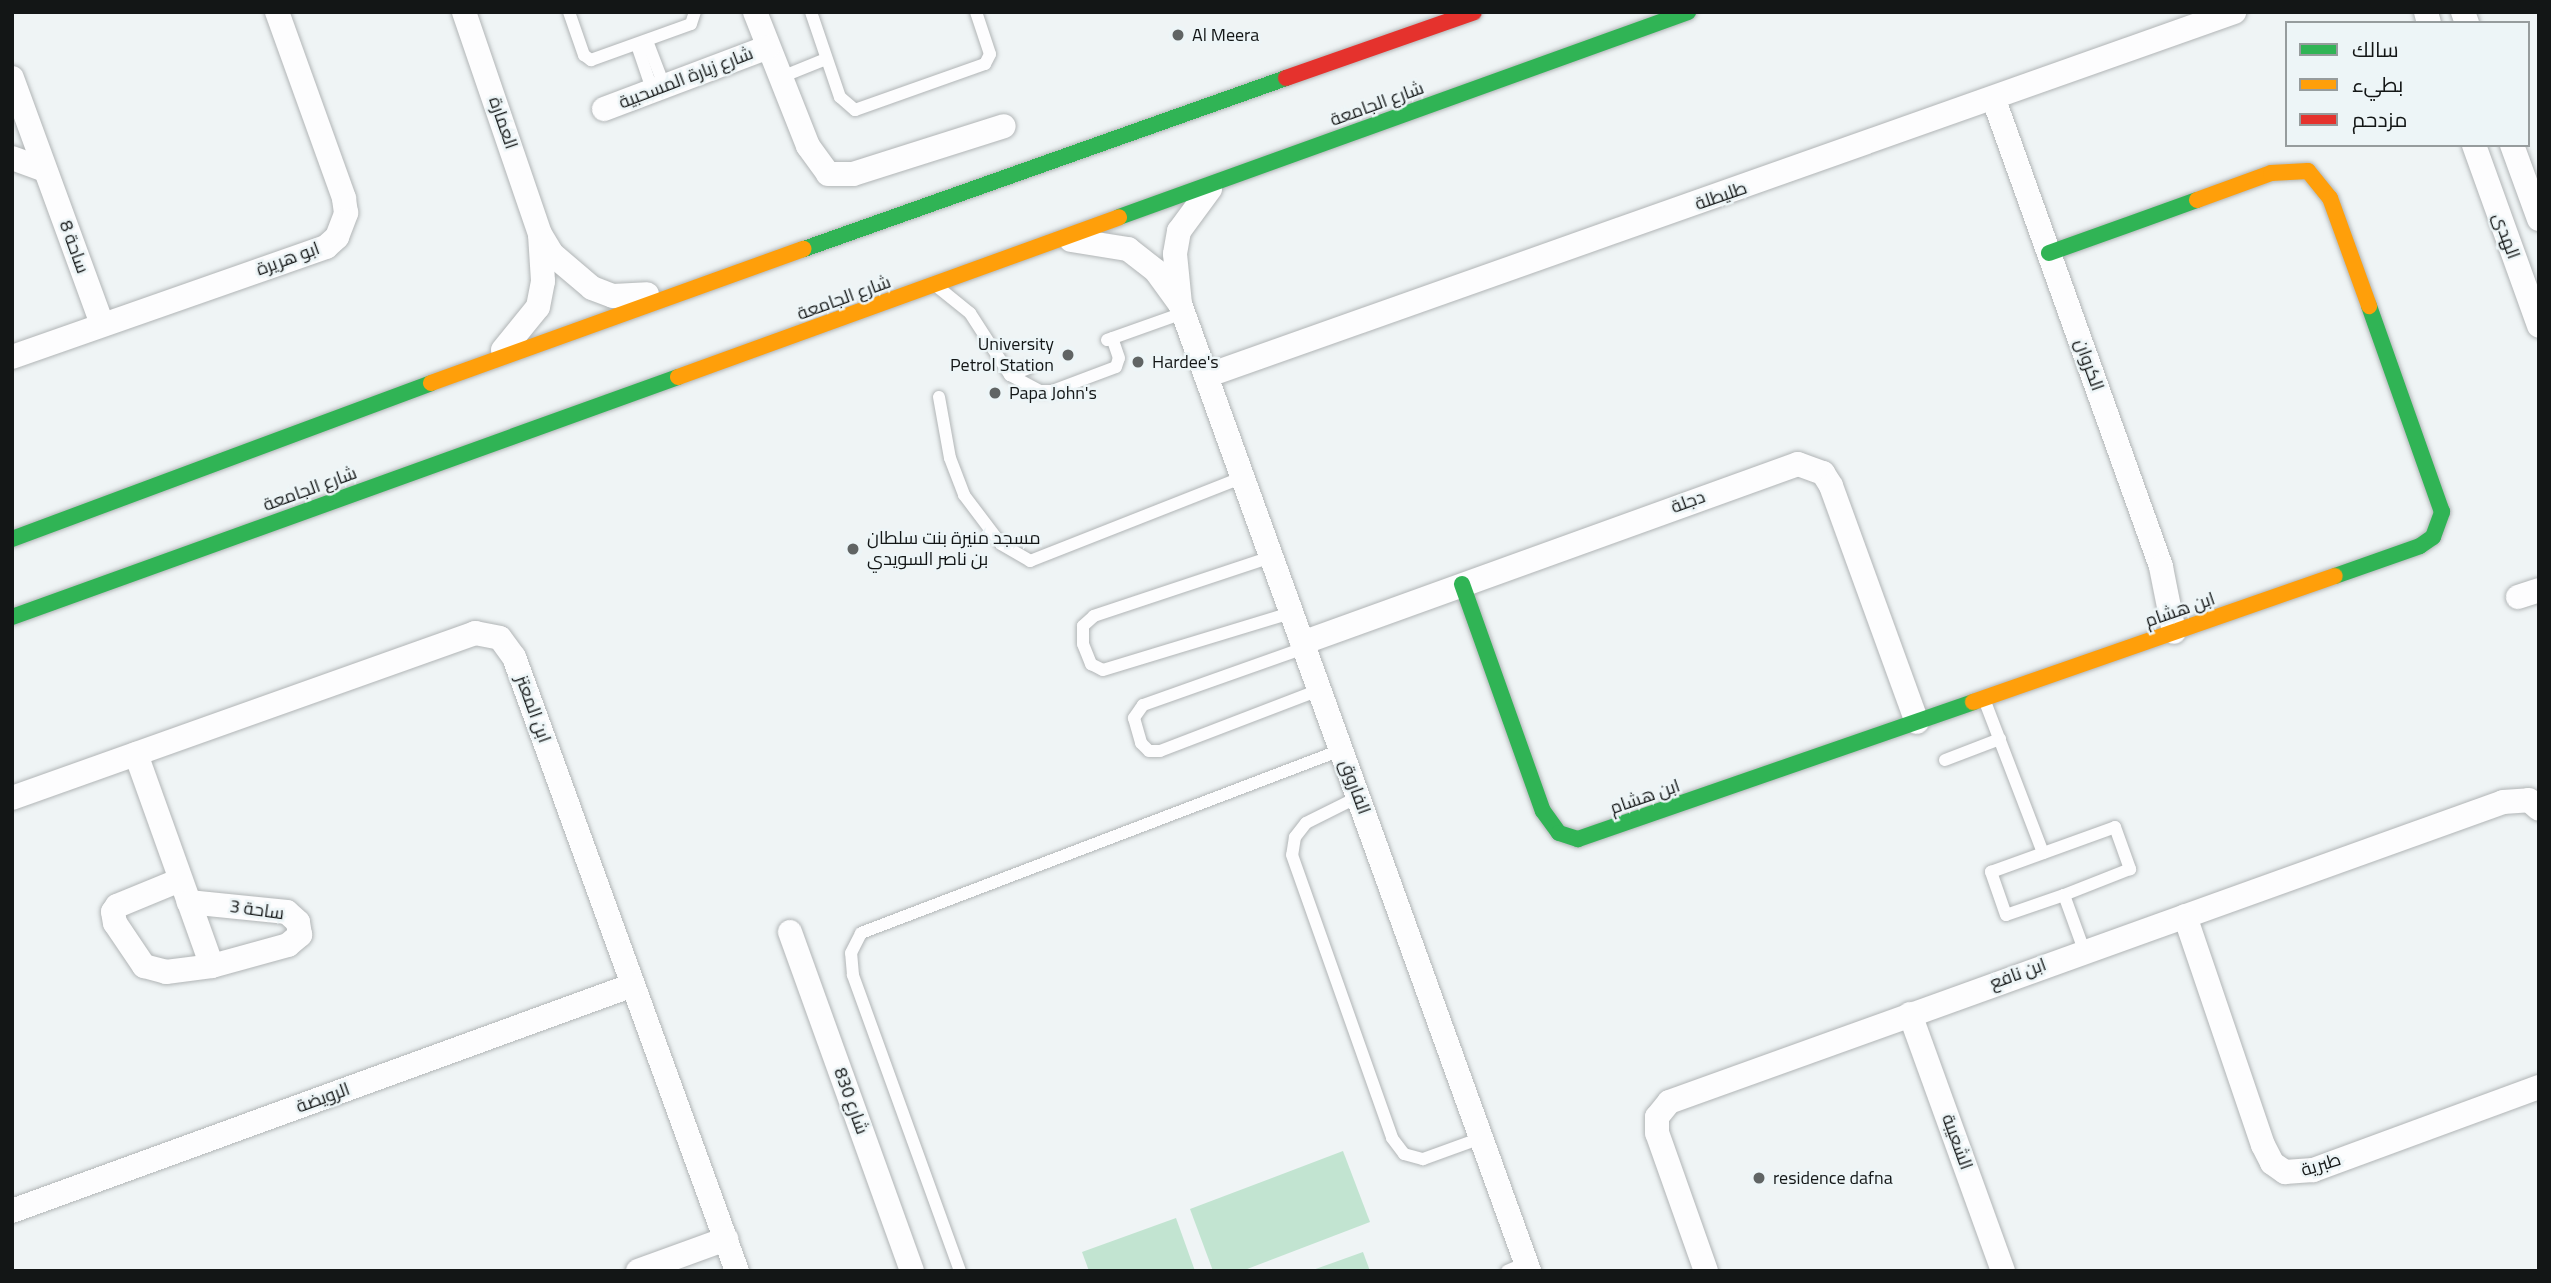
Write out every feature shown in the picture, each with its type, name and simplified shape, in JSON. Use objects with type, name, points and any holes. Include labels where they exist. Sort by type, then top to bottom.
[{"type":"main road","points":[[12,538],[696,287],[1474,12]]},
{"type":"main road","name":"شارع الجامعة","points":[[12,617],[1688,12]]},
{"type":"main road","name":"ابن هشام","points":[[1462,584],[1549,823],[1567,838],[1590,837],[2420,546],[2441,524],[2436,490],[2330,198],[2308,171],[2271,173],[2049,253]]},
{"type":"street","name":"ابو هريرة","points":[[12,358],[326,247],[337,237],[346,213],[344,198],[277,12]]},
{"type":"street","name":"شارع زبارة المسحبية","points":[[755,12],[779,78],[818,166],[838,177],[1004,126]]},
{"type":"street","name":"طليطلة","points":[[1206,376],[1994,100],[2234,12]]},
{"type":"street","name":"العمارة","points":[[452,377],[499,354],[531,318],[543,281],[540,234],[473,19]]},
{"type":"street","name":"شارع زبارة المسحبية","points":[[604,109],[768,47]]},
{"type":"street","name":"ساحة 8","points":[[12,78],[102,324]]},
{"type":"street","name":"الكروان","points":[[1994,100],[2161,567],[2174,632]]},
{"type":"street","name":"الهدى","points":[[2474,147],[2539,326]]},
{"type":"street","name":"الهدى","points":[[2513,147],[2534,188],[2539,219]]},
{"type":"street","points":[[12,158],[45,170]]},
{"type":"street","name":"الفاروق","points":[[1215,184],[1195,204],[1179,230],[1175,254],[1182,308],[1481,1138],[1521,1268]]},
{"type":"street","points":[[2494,202],[2534,188]]},
{"type":"street","name":"العمارة","points":[[540,234],[573,275],[613,296],[696,287]]},
{"type":"street","name":"الفاروق","points":[[1060,239],[1128,249],[1156,271],[1182,308]]},
{"type":"street","name":"دجلة","points":[[1303,645],[1784,467],[1812,467],[1832,486],[1917,723]]},
{"type":"street","name":"ابن المعتز","points":[[12,799],[475,632],[489,632],[500,638],[514,657],[737,1271]]},
{"type":"street","points":[[136,754],[212,966]]},
{"type":"street","name":"ابن نافع","points":[[1706,1271],[1657,1133],[1662,1109],[1685,1095],[2503,802],[2529,800],[2539,809]]},
{"type":"street","name":"ساحة 3","points":[[185,891],[287,912],[298,922],[300,935],[288,945],[212,966],[166,972],[144,966],[116,923],[113,912],[117,906],[185,891]]},
{"type":"street","name":"طبرية","points":[[2185,916],[2263,1145],[2272,1163],[2285,1172],[2313,1170],[2539,1087]]},
{"type":"street","name":"شارع 830","points":[[790,932],[912,1271]]},
{"type":"street","name":"الرويضة","points":[[12,1211],[633,985]]},
{"type":"street","name":"الشعيبة","points":[[1910,1014],[2003,1271]]},
{"type":"street","points":[[638,1271],[726,1239]]},
{"type":"lane","points":[[569,12],[588,60],[642,43],[693,22],[695,12]]},
{"type":"lane","points":[[811,12],[826,59],[846,106],[864,108],[985,64],[990,54],[976,12]]},
{"type":"lane","points":[[642,43],[659,90]]},
{"type":"lane","points":[[779,78],[826,59]]},
{"type":"lane","points":[[935,285],[970,313],[1010,375],[1040,391],[1052,391],[1116,367],[1119,358],[1109,339],[1182,308]]},
{"type":"lane","points":[[1010,375],[1029,368]]},
{"type":"lane","points":[[939,397],[950,458],[964,495],[1001,544],[1030,561],[1242,477]]},
{"type":"lane","points":[[1271,557],[1094,616],[1083,625],[1083,644],[1090,664],[1103,670],[1291,612]]},
{"type":"lane","points":[[1303,645],[1143,705],[1134,718],[1138,733],[1145,747],[1160,751],[1319,690]]},
{"type":"lane","points":[[1984,699],[2043,853]]},
{"type":"lane","points":[[1945,760],[2000,739]]},
{"type":"lane","points":[[960,1271],[853,975],[851,953],[861,933],[1341,750]]},
{"type":"lane","points":[[1358,797],[1306,823],[1295,837],[1292,855],[1388,1125],[1397,1147],[1413,1158],[1433,1156],[1481,1138]]},
{"type":"lane","points":[[2117,829],[2130,869],[2064,895],[2005,913],[1991,872],[2117,829]]},
{"type":"lane","points":[[2064,895],[2084,950]]},
{"type":"green space","points":[[1343,1151],[1370,1222],[1242,1271],[1213,1271],[1190,1209]]},
{"type":"green space","points":[[1176,1218],[1195,1271],[1089,1271],[1082,1252]]},
{"type":"green space","points":[[1363,1252],[1370,1271],[1310,1271]]},
{"type":"traffic: fast","points":[[1119,217],[1688,12]]},
{"type":"traffic: fast","points":[[804,249],[1286,78]]},
{"type":"traffic: fast","points":[[2049,253],[2197,200]]},
{"type":"traffic: fast","points":[[2335,576],[2420,546],[2433,537],[2442,512],[2369,306]]},
{"type":"traffic: fast","points":[[12,617],[678,377]]},
{"type":"traffic: fast","points":[[12,539],[431,383]]},
{"type":"traffic: fast","points":[[1462,584],[1543,811],[1559,833],[1578,839],[1973,702]]},
{"type":"traffic: slow","points":[[2197,200],[2271,173],[2308,171],[2330,198],[2369,306]]},
{"type":"traffic: slow","points":[[678,377],[1119,217]]},
{"type":"traffic: slow","points":[[431,383],[804,249]]},
{"type":"traffic: slow","points":[[1973,702],[2335,576]]},
{"type":"traffic: jam","points":[[1286,78],[1474,12]]},
{"type":"place","name":"Al Meera","points":[[1178,35]]},
{"type":"place","name":"University Petrol Station","points":[[1068,355]]},
{"type":"place","name":"Hardee's","points":[[1138,362]]},
{"type":"place","name":"Papa John's","points":[[995,393]]},
{"type":"place","name":"مسجد منيرة بنت سلطان بن ناصر السويدي","points":[[853,549]]},
{"type":"place","name":"residence dafna","points":[[1759,1178]]}]
